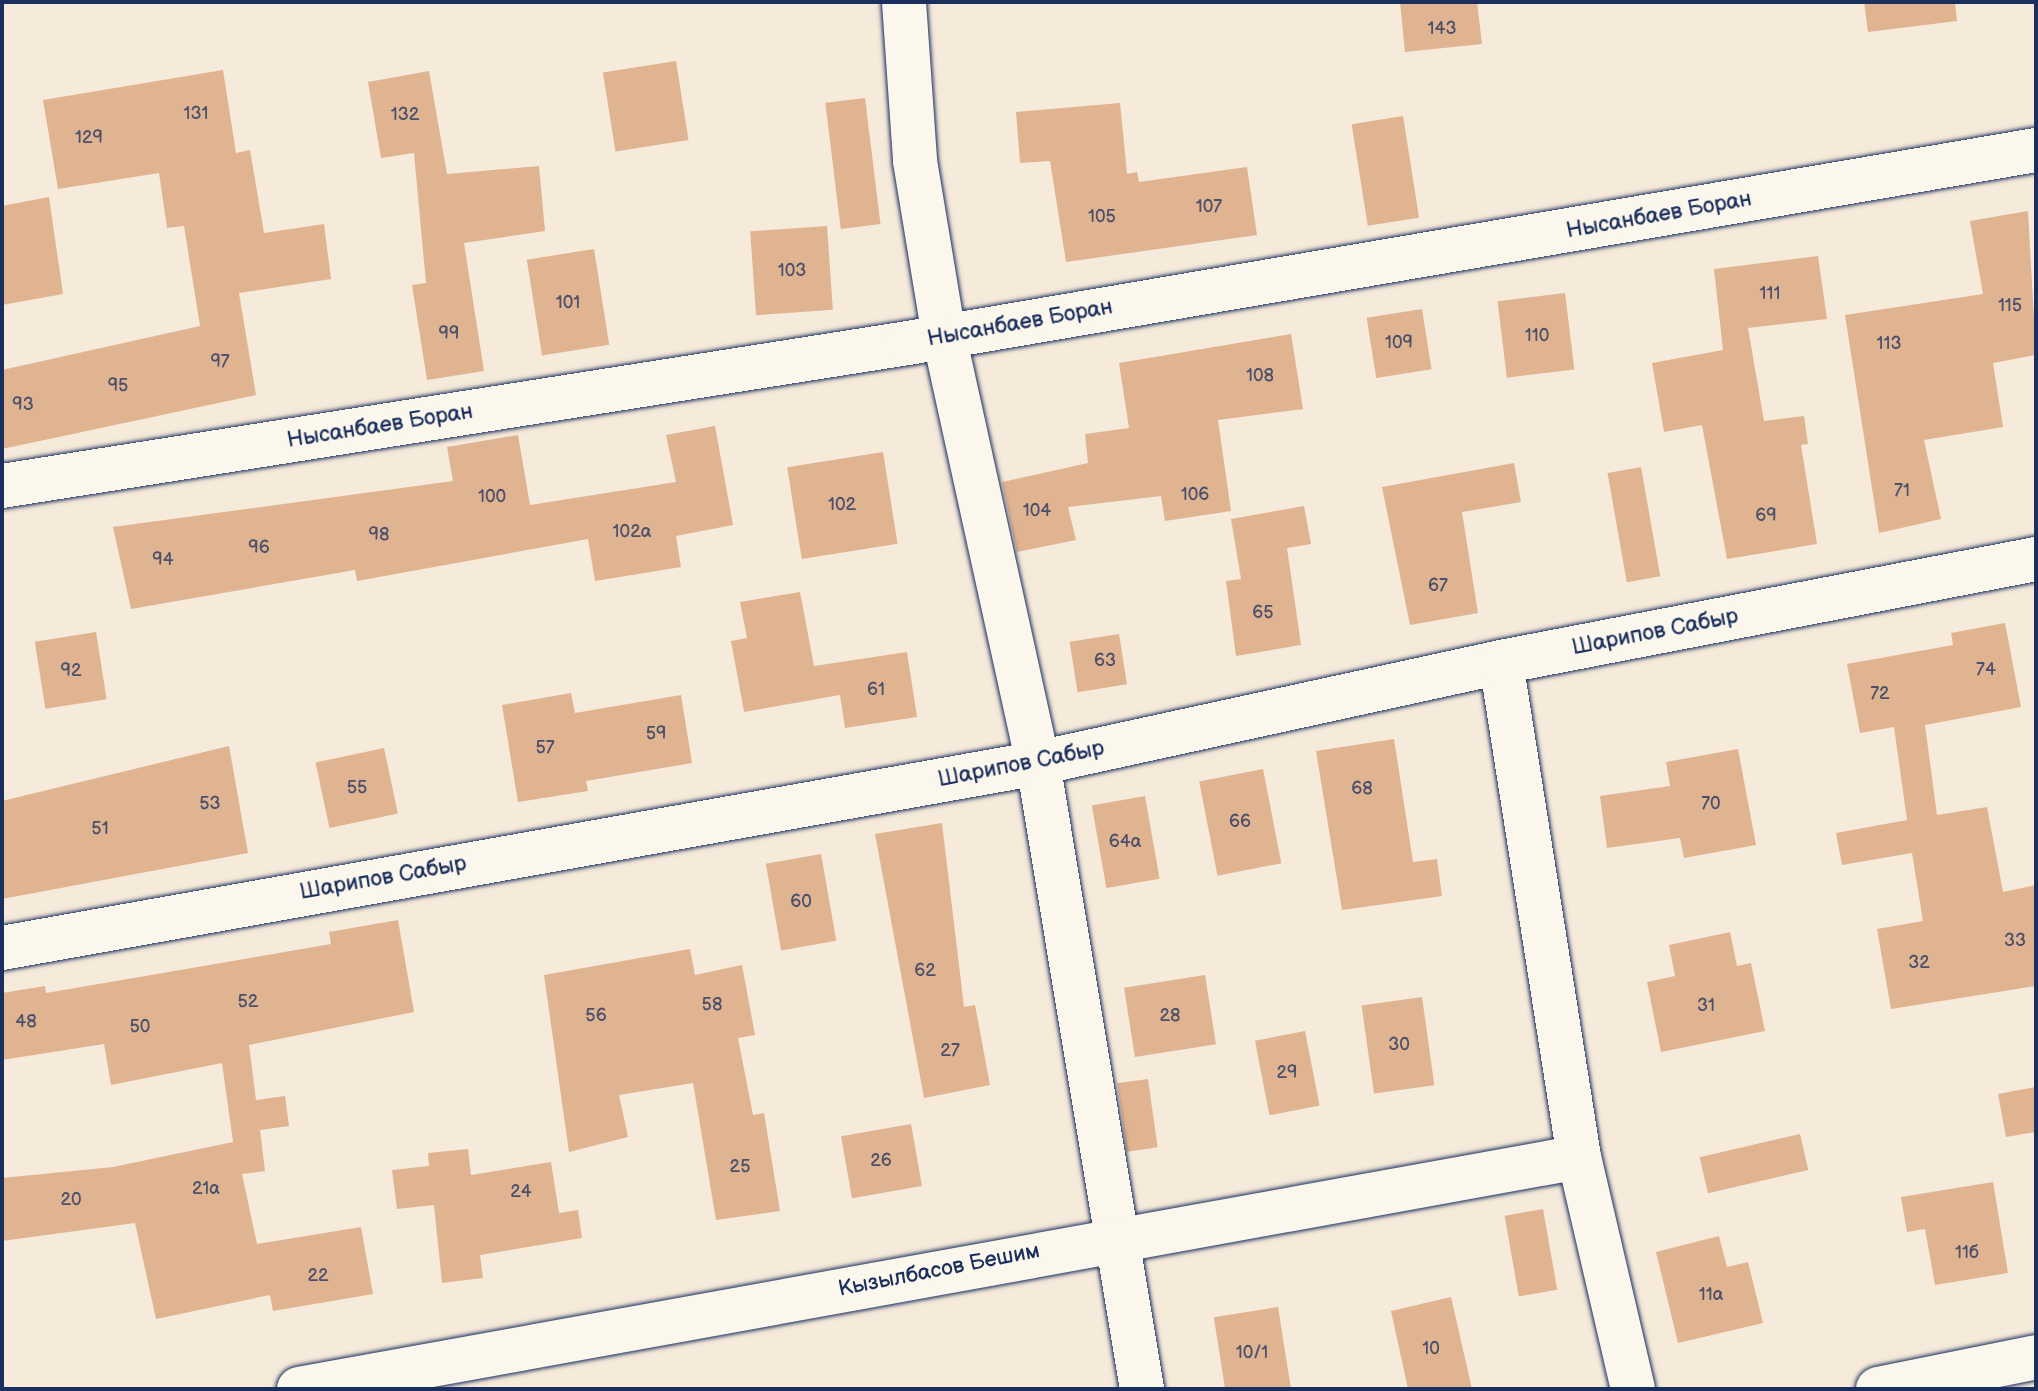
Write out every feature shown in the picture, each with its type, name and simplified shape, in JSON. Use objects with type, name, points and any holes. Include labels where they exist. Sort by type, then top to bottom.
[{"type":"street","points":[[904,2],[915,161],[944,336],[1038,763],[1142,1389]]},
{"type":"street","name":"Нысанбаев Боран","points":[[2,486],[944,336],[2036,150]]},
{"type":"street","name":"Шарипов Сабыр","points":[[2,948],[1038,763],[1501,662],[2036,559]]},
{"type":"street","points":[[1501,662],[1579,1157],[1633,1389]]},
{"type":"street","name":"Кызылбасов Бешим","points":[[299,1389],[1115,1238],[1579,1157]]},
{"type":"street","points":[[1878,1389],[2036,1357]]},
{"type":"building","points":[[1400,2],[1477,2],[1482,44],[1405,52]]},
{"type":"building","points":[[1864,2],[1955,2],[1957,21],[1868,32]]},
{"type":"building","points":[[676,61],[689,140],[615,152],[603,73]]},
{"type":"building","points":[[223,70],[236,153],[250,150],[264,233],[324,224],[331,279],[239,293],[256,395],[2,449],[2,370],[200,326],[184,226],[167,228],[159,173],[58,189],[43,100]]},
{"type":"building","points":[[429,71],[447,174],[539,166],[545,231],[464,243],[484,371],[427,380],[412,285],[426,283],[414,153],[381,158],[368,82]]},
{"type":"building","points":[[865,98],[880,224],[841,229],[825,103]]},
{"type":"building","points":[[1120,103],[1127,174],[1137,172],[1139,182],[1247,167],[1257,235],[1066,262],[1050,161],[1020,163],[1016,112]]},
{"type":"building","points":[[1403,116],[1419,218],[1368,226],[1352,124]]},
{"type":"building","points":[[49,197],[63,294],[2,305],[2,206]]},
{"type":"building","points":[[2028,211],[2036,355],[1993,363],[2003,427],[1924,440],[1941,519],[1879,533],[1845,315],[1983,294],[1970,221]]},
{"type":"building","points":[[827,226],[833,310],[756,315],[750,231]]},
{"type":"building","points":[[594,249],[609,345],[542,355],[527,260]]},
{"type":"building","points":[[1818,256],[1827,319],[1748,328],[1764,421],[1804,416],[1808,444],[1801,445],[1817,544],[1727,559],[1702,425],[1664,432],[1652,363],[1723,350],[1714,269]]},
{"type":"building","points":[[1565,293],[1574,369],[1507,378],[1498,301]]},
{"type":"building","points":[[1422,309],[1432,369],[1376,378],[1367,318]]},
{"type":"building","points":[[1291,334],[1303,409],[1218,420],[1231,511],[1165,521],[1161,496],[1068,507],[1076,540],[1017,552],[1002,482],[1088,463],[1085,434],[1129,428],[1119,363]]},
{"type":"building","points":[[715,426],[733,525],[676,536],[681,567],[595,581],[588,539],[357,581],[355,570],[131,609],[113,527],[453,481],[447,447],[518,435],[530,505],[676,482],[666,435]]},
{"type":"building","points":[[883,452],[898,544],[802,559],[787,467]]},
{"type":"building","points":[[1514,463],[1521,502],[1462,512],[1478,613],[1410,625],[1382,487]]},
{"type":"building","points":[[1641,467],[1660,576],[1627,582],[1608,473]]},
{"type":"building","points":[[1304,506],[1311,544],[1287,548],[1301,645],[1236,656],[1226,581],[1241,579],[1231,519]]},
{"type":"building","points":[[800,592],[814,666],[907,652],[917,717],[845,728],[840,695],[744,712],[731,641],[747,638],[740,602]]},
{"type":"building","points":[[2005,623],[2021,707],[1925,725],[1937,815],[1987,807],[2003,892],[2036,885],[2036,986],[1891,1009],[1877,929],[1923,921],[1912,853],[1842,865],[1836,833],[1907,820],[1894,727],[1860,733],[1847,664],[1953,645],[1951,633]]},
{"type":"building","points":[[96,632],[107,699],[45,709],[35,642]]},
{"type":"building","points":[[1119,634],[1127,684],[1078,692],[1070,642]]},
{"type":"building","points":[[571,693],[575,713],[681,695],[692,763],[586,781],[588,791],[518,802],[502,705]]},
{"type":"building","points":[[1394,739],[1413,862],[1437,859],[1442,896],[1342,910],[1316,751]]},
{"type":"building","points":[[229,746],[248,853],[2,899],[2,801]]},
{"type":"building","points":[[384,748],[398,814],[329,828],[316,763]]},
{"type":"building","points":[[1738,749],[1756,845],[1684,858],[1680,838],[1607,848],[1600,796],[1670,786],[1666,762]]},
{"type":"building","points":[[1263,769],[1281,863],[1218,876],[1199,781]]},
{"type":"building","points":[[1145,796],[1160,879],[1106,888],[1092,805]]},
{"type":"building","points":[[942,823],[964,1007],[975,1005],[990,1085],[924,1098],[875,834]]},
{"type":"building","points":[[821,854],[836,941],[781,950],[766,864]]},
{"type":"building","points":[[398,920],[414,1012],[249,1045],[256,1100],[285,1096],[289,1126],[260,1130],[265,1171],[242,1174],[257,1244],[361,1227],[373,1294],[273,1311],[270,1295],[156,1319],[135,1223],[2,1241],[2,1178],[113,1167],[233,1142],[222,1063],[111,1085],[104,1044],[2,1060],[2,993],[45,986],[46,993],[331,944],[329,932]]},
{"type":"building","points":[[1730,932],[1737,966],[1751,963],[1765,1031],[1661,1052],[1647,982],[1675,976],[1669,945]]},
{"type":"building","points":[[690,949],[695,975],[742,965],[755,1035],[738,1038],[753,1115],[764,1113],[780,1211],[716,1220],[693,1083],[619,1095],[628,1137],[569,1152],[544,975]]},
{"type":"building","points":[[1205,975],[1216,1044],[1135,1057],[1124,988]]},
{"type":"building","points":[[1422,997],[1434,1085],[1374,1094],[1362,1005]]},
{"type":"building","points":[[1305,1031],[1320,1106],[1269,1115],[1255,1041]]},
{"type":"building","points":[[1148,1079],[1158,1147],[1127,1152],[1117,1083]]},
{"type":"building","points":[[2036,1087],[2036,1132],[2006,1137],[1998,1094]]},
{"type":"building","points":[[911,1124],[922,1186],[852,1198],[841,1136]]},
{"type":"building","points":[[1800,1134],[1808,1170],[1708,1193],[1700,1157]]},
{"type":"building","points":[[468,1149],[471,1175],[551,1162],[559,1213],[578,1210],[582,1238],[480,1255],[483,1278],[442,1283],[434,1205],[397,1209],[392,1170],[429,1166],[428,1153]]},
{"type":"building","points":[[1993,1182],[2008,1273],[1935,1285],[1925,1229],[1907,1232],[1901,1197]]},
{"type":"building","points":[[1543,1209],[1557,1290],[1519,1297],[1505,1216]]},
{"type":"building","points":[[1719,1236],[1727,1267],[1748,1262],[1763,1323],[1678,1343],[1656,1252]]},
{"type":"building","points":[[1451,1297],[1472,1389],[1408,1389],[1391,1311]]},
{"type":"building","points":[[1278,1307],[1291,1389],[1225,1389],[1214,1317]]}]
